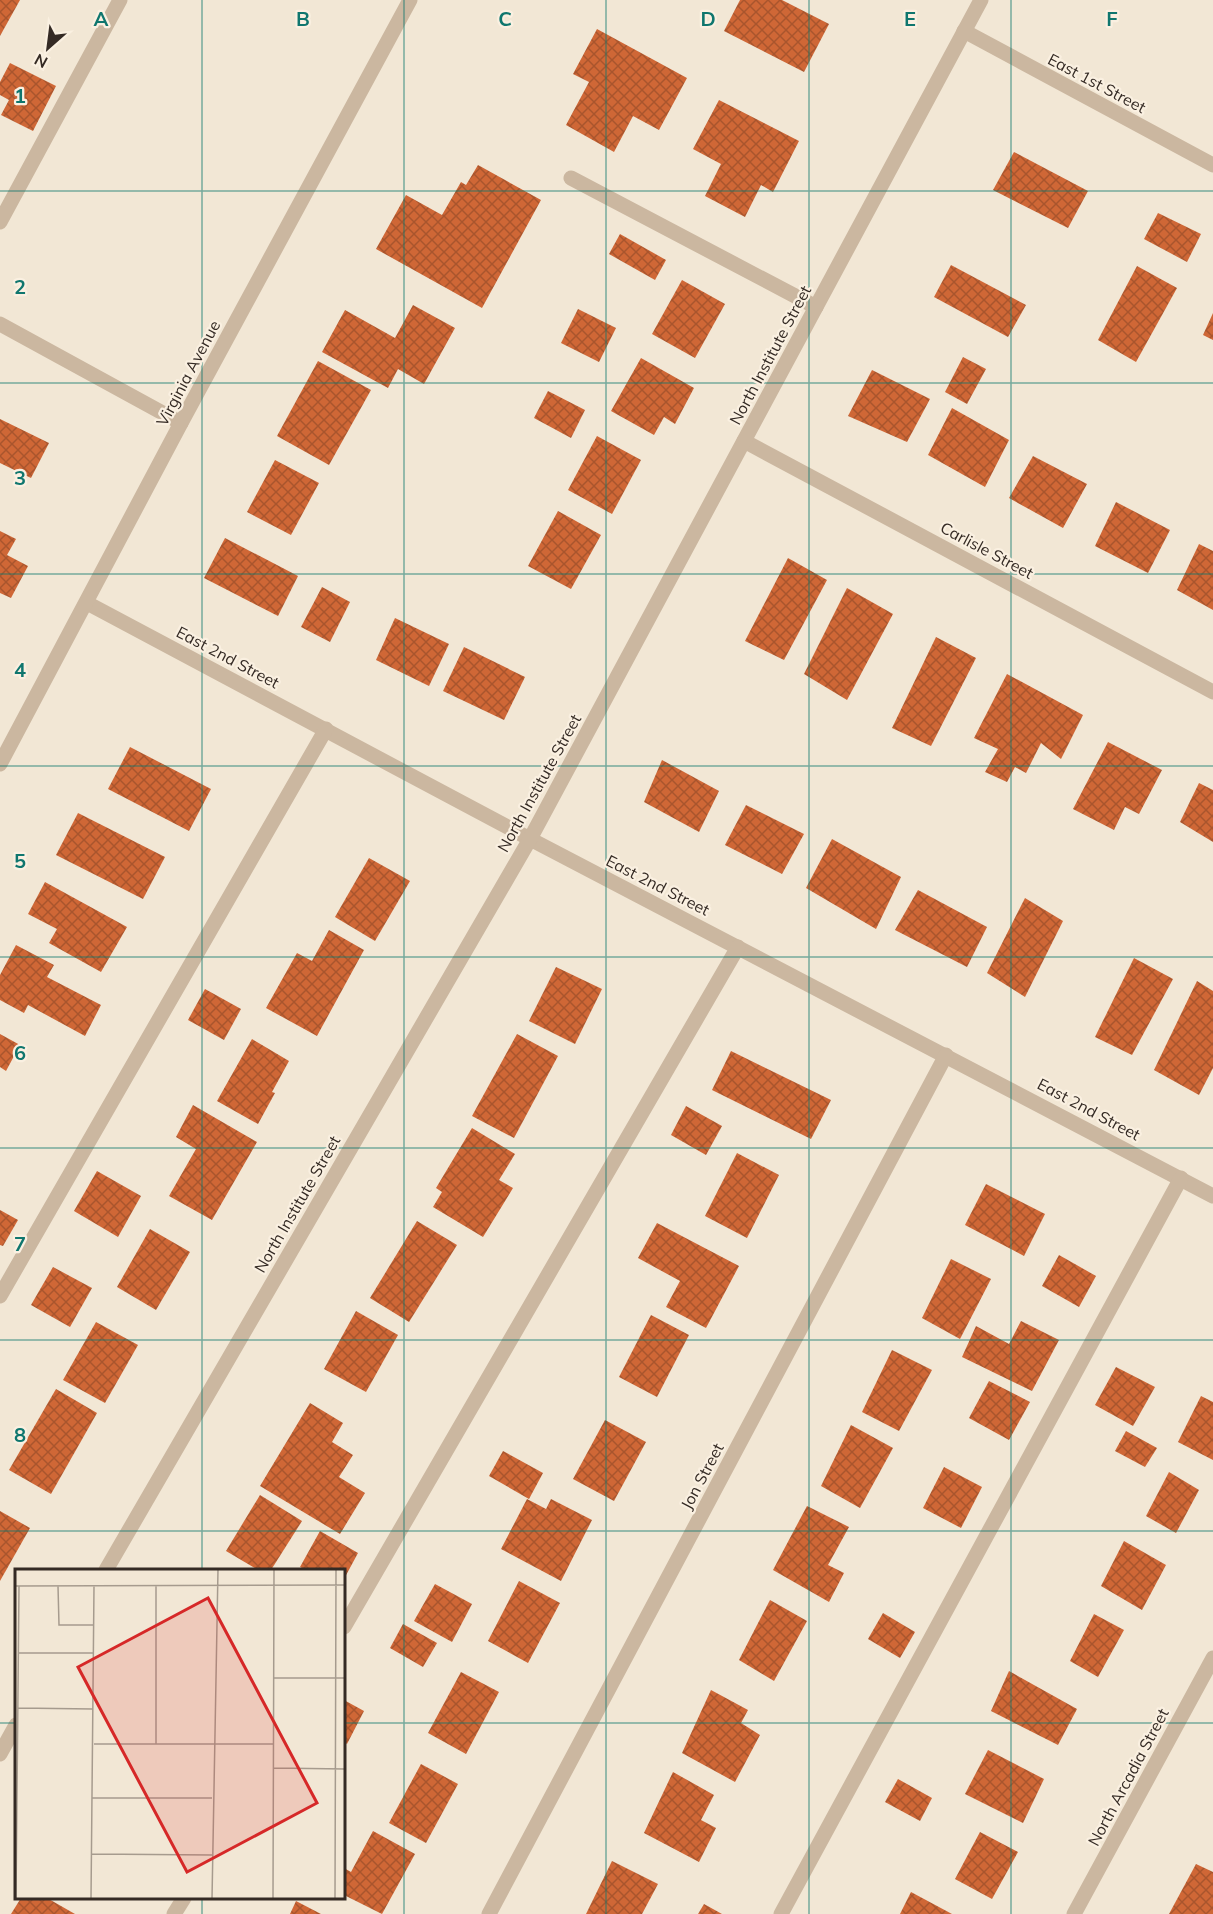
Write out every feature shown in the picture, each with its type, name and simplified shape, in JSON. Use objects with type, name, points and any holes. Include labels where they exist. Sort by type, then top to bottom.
[{"type":"street","points":[[0,222],[120,0]]},
{"type":"street","name":"Virginia Avenue","points":[[0,764],[410,0]]},
{"type":"street","name":"North Institute Street","points":[[107,1569],[530,839],[981,0]]},
{"type":"street","name":"East 1st Street","points":[[964,32],[1213,165]]},
{"type":"street","points":[[571,178],[816,308]]},
{"type":"street","points":[[0,324],[181,423]]},
{"type":"street","name":"Carlisle Street","points":[[744,441],[1213,692]]},
{"type":"street","name":"East 2nd Street","points":[[87,603],[530,839],[1213,1196]]},
{"type":"street","points":[[0,1296],[326,729]]},
{"type":"street","points":[[345,1625],[738,947]]},
{"type":"street","name":"Jon Street","points":[[489,1914],[946,1055]]},
{"type":"street","points":[[781,1914],[1181,1178]]},
{"type":"street","name":"North Arcadia Street","points":[[1074,1914],[1213,1658]]},
{"type":"street","points":[[0,1754],[15,1727]]},
{"type":"street","points":[[174,1914],[183,1899]]},
{"type":"building","points":[[0,0],[20,0],[0,36]]},
{"type":"building","points":[[740,0],[782,0],[829,24],[804,72],[724,31]]},
{"type":"building","points":[[597,29],[687,78],[659,130],[633,116],[614,152],[566,125],[589,82],[573,74]]},
{"type":"building","points":[[10,63],[56,86],[33,131],[1,115],[9,100],[0,95],[0,82]]},
{"type":"building","points":[[719,100],[799,141],[773,192],[761,185],[745,217],[705,196],[721,164],[693,149]]},
{"type":"building","points":[[1014,152],[1088,191],[1068,228],[993,190]]},
{"type":"building","points":[[478,165],[541,200],[482,308],[376,249],[406,195],[442,215],[461,182],[466,185]]},
{"type":"building","points":[[1158,213],[1201,234],[1187,262],[1144,239]]},
{"type":"building","points":[[620,234],[666,260],[655,280],[609,254]]},
{"type":"building","points":[[951,265],[1026,305],[1008,337],[934,297]]},
{"type":"building","points":[[1137,266],[1177,288],[1136,362],[1098,340]]},
{"type":"building","points":[[682,280],[725,304],[695,358],[652,334]]},
{"type":"building","points":[[413,305],[455,328],[424,384],[398,369],[388,388],[322,352],[345,310],[395,338]]},
{"type":"building","points":[[578,309],[616,328],[599,362],[561,343]]},
{"type":"building","points":[[1213,313],[1213,340],[1203,335]]},
{"type":"building","points":[[963,357],[986,369],[967,404],[945,392]]},
{"type":"building","points":[[641,358],[694,388],[675,424],[664,417],[654,435],[611,411]]},
{"type":"building","points":[[318,361],[371,390],[329,465],[277,436]]},
{"type":"building","points":[[872,370],[930,399],[907,442],[848,416]]},
{"type":"building","points":[[548,391],[585,410],[571,438],[534,418]]},
{"type":"building","points":[[952,408],[1009,440],[985,487],[928,455]]},
{"type":"building","points":[[0,419],[49,443],[31,478],[0,463]]},
{"type":"building","points":[[597,436],[641,460],[612,514],[568,490]]},
{"type":"building","points":[[1033,456],[1087,484],[1063,528],[1009,498]]},
{"type":"building","points":[[275,460],[319,483],[291,535],[247,512]]},
{"type":"building","points":[[1116,502],[1170,530],[1148,573],[1095,546]]},
{"type":"building","points":[[558,511],[601,535],[571,589],[528,566]]},
{"type":"building","points":[[0,531],[16,539],[7,555],[28,566],[11,598],[0,593]]},
{"type":"building","points":[[225,538],[298,576],[278,616],[204,578]]},
{"type":"building","points":[[1199,544],[1213,551],[1213,610],[1177,590]]},
{"type":"building","points":[[788,558],[827,580],[784,660],[745,641]]},
{"type":"building","points":[[322,587],[350,602],[330,642],[301,627]]},
{"type":"building","points":[[847,588],[893,614],[847,700],[804,674]]},
{"type":"building","points":[[395,618],[449,644],[429,686],[376,660]]},
{"type":"building","points":[[936,637],[976,658],[931,746],[892,728]]},
{"type":"building","points":[[464,647],[525,677],[504,720],[443,691]]},
{"type":"building","points":[[1007,674],[1083,715],[1061,759],[1041,743],[1026,773],[1015,767],[1007,782],[985,772],[998,749],[974,738]]},
{"type":"building","points":[[1108,742],[1162,770],[1139,814],[1125,807],[1114,830],[1073,809]]},
{"type":"building","points":[[130,747],[211,789],[189,831],[108,789]]},
{"type":"building","points":[[662,760],[719,791],[699,832],[644,802]]},
{"type":"building","points":[[1199,783],[1213,790],[1213,842],[1180,822]]},
{"type":"building","points":[[746,805],[804,834],[782,874],[725,845]]},
{"type":"building","points":[[78,813],[165,857],[143,899],[56,855]]},
{"type":"building","points":[[832,839],[901,877],[876,929],[806,888]]},
{"type":"building","points":[[369,858],[410,881],[375,941],[335,917]]},
{"type":"building","points":[[45,882],[127,927],[101,972],[49,943],[57,929],[28,914]]},
{"type":"building","points":[[918,890],[987,927],[967,967],[895,930]]},
{"type":"building","points":[[1025,898],[1063,921],[1025,997],[987,973]]},
{"type":"building","points":[[329,930],[364,950],[317,1036],[266,1008],[297,953],[312,961]]},
{"type":"building","points":[[16,945],[54,965],[47,977],[101,1005],[85,1036],[28,1005],[24,1013],[0,1000],[0,975]]},
{"type":"building","points":[[1134,958],[1173,979],[1132,1055],[1095,1037]]},
{"type":"building","points":[[556,967],[602,989],[575,1044],[529,1021]]},
{"type":"building","points":[[1197,981],[1213,991],[1213,1068],[1199,1095],[1154,1070]]},
{"type":"building","points":[[205,989],[241,1009],[224,1040],[188,1020]]},
{"type":"building","points":[[0,1034],[20,1045],[6,1071],[0,1067]]},
{"type":"building","points":[[517,1034],[558,1056],[514,1138],[472,1116]]},
{"type":"building","points":[[252,1039],[289,1061],[258,1124],[217,1101]]},
{"type":"building","points":[[731,1051],[831,1100],[811,1139],[712,1090]]},
{"type":"building","points":[[193,1105],[257,1142],[212,1220],[169,1196],[196,1149],[176,1137]]},
{"type":"building","points":[[686,1106],[722,1126],[706,1155],[671,1135]]},
{"type":"building","points":[[472,1128],[515,1154],[499,1180],[513,1188],[483,1237],[433,1207],[442,1192],[436,1188]]},
{"type":"building","points":[[737,1153],[779,1175],[747,1238],[705,1216]]},
{"type":"building","points":[[97,1171],[141,1196],[118,1237],[74,1211]]},
{"type":"building","points":[[986,1184],[1045,1214],[1024,1256],[965,1225]]},
{"type":"building","points":[[0,1210],[18,1220],[3,1246],[0,1245]]},
{"type":"building","points":[[417,1221],[457,1245],[409,1322],[370,1298]]},
{"type":"building","points":[[657,1223],[739,1266],[706,1328],[666,1307],[680,1281],[638,1258]]},
{"type":"building","points":[[150,1229],[190,1252],[156,1310],[117,1287]]},
{"type":"building","points":[[1059,1255],[1096,1276],[1079,1307],[1042,1286]]},
{"type":"building","points":[[951,1259],[991,1279],[960,1339],[922,1318]]},
{"type":"building","points":[[53,1267],[92,1288],[70,1327],[31,1305]]},
{"type":"building","points":[[356,1311],[398,1335],[366,1392],[324,1369]]},
{"type":"building","points":[[651,1315],[689,1335],[657,1397],[619,1377]]},
{"type":"building","points":[[1021,1321],[1059,1340],[1032,1391],[962,1357],[976,1326],[1009,1344]]},
{"type":"building","points":[[96,1322],[138,1345],[105,1403],[63,1380]]},
{"type":"building","points":[[892,1350],[932,1370],[899,1431],[862,1412]]},
{"type":"building","points":[[1116,1367],[1155,1387],[1133,1426],[1095,1405]]},
{"type":"building","points":[[989,1381],[1030,1402],[1009,1440],[969,1418]]},
{"type":"building","points":[[56,1389],[97,1413],[51,1494],[9,1470]]},
{"type":"building","points":[[1201,1396],[1213,1402],[1213,1460],[1178,1442]]},
{"type":"building","points":[[310,1403],[343,1423],[332,1442],[353,1455],[339,1477],[365,1493],[340,1534],[260,1486]]},
{"type":"building","points":[[605,1420],[646,1442],[614,1501],[573,1479]]},
{"type":"building","points":[[851,1425],[893,1448],[860,1508],[821,1486]]},
{"type":"building","points":[[1126,1431],[1157,1448],[1145,1467],[1115,1451]]},
{"type":"building","points":[[503,1451],[543,1473],[529,1499],[489,1476]]},
{"type":"building","points":[[944,1467],[982,1487],[961,1528],[923,1508]]},
{"type":"building","points":[[1169,1472],[1199,1490],[1176,1533],[1146,1516]]},
{"type":"building","points":[[260,1495],[302,1521],[272,1569],[256,1569],[226,1551]]},
{"type":"building","points":[[527,1499],[546,1509],[551,1499],[592,1520],[561,1581],[501,1549]]},
{"type":"building","points":[[807,1506],[849,1527],[828,1565],[844,1573],[829,1602],[773,1570]]},
{"type":"building","points":[[0,1511],[30,1528],[0,1581]]},
{"type":"building","points":[[320,1531],[358,1553],[345,1577],[345,1569],[304,1569],[300,1567]]},
{"type":"building","points":[[1124,1541],[1166,1565],[1142,1610],[1101,1586]]},
{"type":"building","points":[[519,1581],[560,1603],[528,1663],[488,1641]]},
{"type":"building","points":[[435,1584],[472,1604],[452,1642],[414,1621]]},
{"type":"building","points":[[770,1600],[807,1621],[774,1681],[739,1660]]},
{"type":"building","points":[[883,1613],[915,1632],[900,1658],[868,1639]]},
{"type":"building","points":[[1094,1614],[1124,1630],[1098,1677],[1070,1661]]},
{"type":"building","points":[[403,1624],[437,1643],[423,1667],[390,1648]]},
{"type":"building","points":[[1009,1671],[1077,1709],[1058,1745],[991,1711]]},
{"type":"building","points":[[461,1672],[499,1692],[466,1754],[428,1733]]},
{"type":"building","points":[[711,1690],[748,1710],[741,1723],[760,1735],[735,1782],[682,1753]]},
{"type":"building","points":[[345,1701],[364,1711],[347,1744],[345,1743]]},
{"type":"building","points":[[988,1750],[1044,1779],[1023,1823],[965,1794]]},
{"type":"building","points":[[421,1764],[458,1784],[426,1843],[389,1823]]},
{"type":"building","points":[[673,1772],[714,1795],[701,1820],[716,1828],[699,1862],[644,1833]]},
{"type":"building","points":[[898,1779],[932,1798],[920,1821],[885,1802]]},
{"type":"building","points":[[373,1831],[415,1854],[382,1914],[345,1896],[345,1869],[351,1872]]},
{"type":"building","points":[[980,1832],[1018,1852],[992,1899],[955,1879]]},
{"type":"building","points":[[612,1861],[658,1884],[642,1914],[586,1914]]},
{"type":"building","points":[[1196,1864],[1213,1872],[1213,1914],[1169,1914]]},
{"type":"building","points":[[911,1892],[952,1914],[900,1914]]},
{"type":"building","points":[[20,1899],[49,1899],[75,1914],[11,1914]]},
{"type":"building","points":[[296,1901],[321,1914],[290,1914]]},
{"type":"building","points":[[704,1904],[722,1914],[698,1914]]}]
